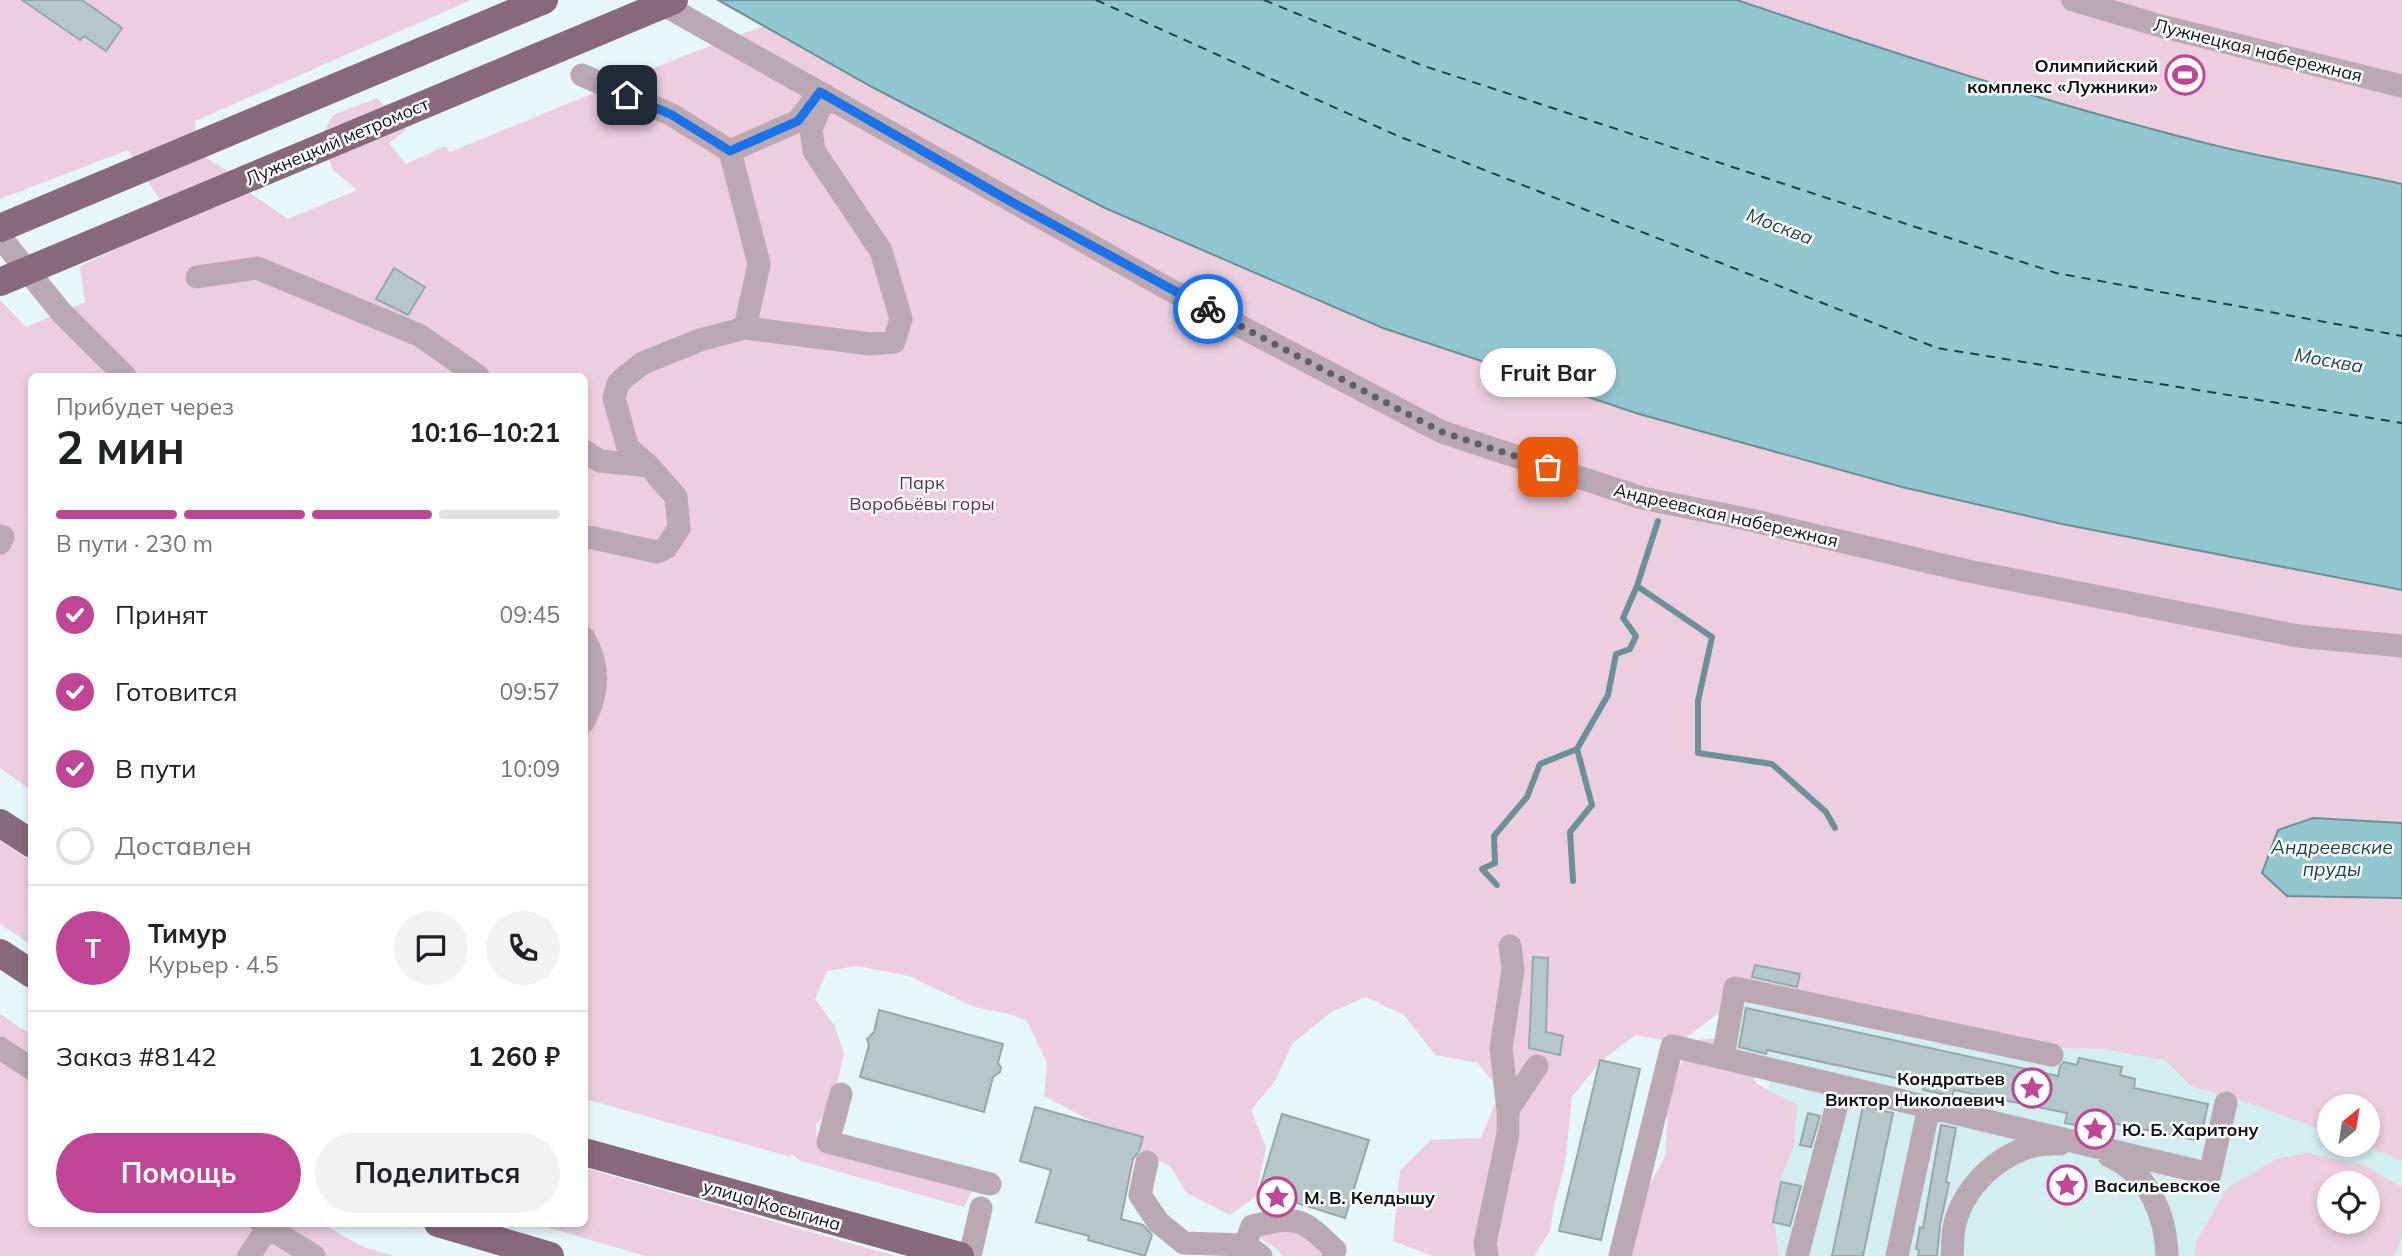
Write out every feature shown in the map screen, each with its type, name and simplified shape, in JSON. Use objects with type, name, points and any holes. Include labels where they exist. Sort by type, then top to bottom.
[{"type":"main road","points":[[0,229],[544,0]]},
{"type":"main road","name":"Лужнецкий метромост","points":[[0,282],[674,0]]},
{"type":"main road","points":[[0,823],[28,841]]},
{"type":"main road","points":[[0,953],[28,971]]},
{"type":"main road","name":"улица Косыгина","points":[[588,1153],[960,1256]]},
{"type":"main road","points":[[452,1227],[550,1256]]},
{"type":"street","name":"Андреевская набережная","points":[[655,0],[1163,286],[1442,432],[1642,498],[1746,519],[1956,569],[2298,636],[2402,646]]},
{"type":"street","name":"Лужнецкая набережная","points":[[2073,0],[2161,26],[2402,86]]},
{"type":"street","points":[[582,75],[672,115],[730,151],[759,264],[745,328]]},
{"type":"street","points":[[730,151],[798,121],[823,94]]},
{"type":"street","points":[[588,537],[657,552],[666,548],[679,528],[676,497],[628,447],[614,398],[618,384],[643,363],[700,340],[745,328],[870,344],[894,342],[901,319],[881,251],[814,150],[811,129],[823,94]]},
{"type":"street","points":[[0,237],[61,312],[122,373]]},
{"type":"street","points":[[197,276],[257,268],[419,335],[474,373]]},
{"type":"street","points":[[588,454],[600,461],[649,466]]},
{"type":"street","points":[[0,536],[3,537],[0,543]]},
{"type":"street","points":[[588,645],[594,656],[596,691],[588,711]]},
{"type":"street","points":[[1487,1256],[1485,1243],[1508,1134],[1501,1048],[1513,970],[1510,946]]},
{"type":"street","points":[[1723,1058],[1735,988],[2052,1055]]},
{"type":"street","points":[[1620,1256],[1672,1046],[2210,1174],[2226,1103]]},
{"type":"street","points":[[0,1048],[28,1066]]},
{"type":"street","points":[[1508,1110],[1537,1066]]},
{"type":"street","points":[[1797,1256],[1842,1086]]},
{"type":"street","points":[[841,1094],[828,1142],[990,1184]]},
{"type":"street","points":[[1897,1256],[1929,1107]]},
{"type":"street","points":[[1952,1256],[1955,1224],[1968,1193],[1990,1168],[2019,1151],[2052,1143],[2085,1146],[2114,1157],[2139,1177],[2157,1203],[2167,1233],[2167,1256]]},
{"type":"street","points":[[1147,1162],[1140,1195],[1158,1222],[1184,1243],[1253,1250],[1252,1226],[1286,1219],[1310,1226],[1335,1250],[1333,1256]]},
{"type":"street","points":[[970,1256],[981,1208]]},
{"type":"street","points":[[249,1256],[266,1227]]},
{"type":"street","points":[[270,1227],[314,1256]]},
{"type":"shaded area","points":[[1735,959],[2174,1053],[2317,1124],[2317,1157],[2380,1157],[2380,1151],[2402,1160],[2402,1256],[1749,1256],[1739,1222],[1770,1080],[1714,1069]]},
{"type":"green space","name":"Парк Воробьёвы горы","points":[[0,0],[471,0],[195,121],[197,152],[232,174],[250,193],[288,219],[357,190],[333,170],[321,137],[333,115],[377,98],[406,130],[389,143],[406,164],[445,146],[450,152],[691,53],[764,26],[872,87],[1105,208],[1383,328],[1639,414],[1902,487],[2062,524],[2402,590],[2402,1161],[2380,1151],[2380,1094],[2317,1094],[2317,1128],[2235,1098],[2192,1087],[2165,1060],[2103,1049],[2037,1047],[1915,1025],[1855,1002],[1778,988],[1736,1000],[1679,1043],[1635,1035],[1599,1063],[1572,1097],[1565,1164],[1550,1231],[1534,1256],[1433,1256],[1393,1241],[1400,1171],[1431,1140],[1481,1138],[1500,1091],[1478,1063],[1435,1055],[1404,1015],[1366,997],[1331,1012],[1292,1044],[1275,1081],[1251,1110],[1266,1147],[1256,1196],[1230,1215],[1187,1193],[1170,1166],[1144,1154],[1101,1126],[1044,1096],[1047,1063],[1027,1021],[1010,1014],[974,1007],[909,976],[857,966],[827,971],[815,999],[835,1026],[844,1054],[831,1109],[816,1124],[817,1139],[859,1158],[918,1177],[947,1180],[972,1191],[964,1207],[801,1161],[791,1154],[791,1157],[588,1100],[588,373],[28,373],[28,788],[0,768],[0,300],[26,327],[85,302],[80,266],[174,222],[128,150],[0,199]]},
{"type":"green space","name":"Олимпийский комплекс «Лужники»","points":[[1737,0],[2402,0],[2402,184],[2233,150],[2149,129],[1972,77]]},
{"type":"green space","points":[[0,840],[28,860],[28,943],[0,924]]},
{"type":"green space","points":[[0,1014],[28,1033],[28,1227],[327,1227],[364,1247],[394,1256],[0,1256]]},
{"type":"green space","points":[[1733,1037],[1757,1084],[1797,1105],[1794,1146],[1778,1185],[1775,1222],[1778,1256],[1632,1256],[1647,1190],[1665,1156],[1668,1109],[1674,1075],[1696,1040]]},
{"type":"green space","points":[[2308,1153],[2364,1165],[2374,1171],[2317,1171],[2317,1234],[2380,1234],[2380,1174],[2402,1187],[2402,1236],[2395,1256],[2195,1256],[2196,1242],[2227,1188],[2276,1159]]},
{"type":"green space","points":[[588,1169],[895,1256],[645,1256],[547,1227],[588,1227]]},
{"type":"green space","points":[[1296,1227],[1326,1256],[1283,1256],[1260,1238],[1261,1231]]},
{"type":"water","name":"Москва","points":[[718,0],[1737,0],[1972,77],[2149,129],[2233,150],[2402,184],[2402,590],[2062,524],[1902,487],[1639,414],[1383,328],[1105,208],[872,87]]},
{"type":"water","name":"Андреевские пруды","points":[[2313,818],[2402,823],[2402,898],[2287,896],[2262,873],[2278,830]]},
{"type":"building","points":[[22,0],[82,0],[122,28],[106,51],[84,36],[80,40]]},
{"type":"building","points":[[394,268],[425,287],[408,315],[376,299]]},
{"type":"building","points":[[1533,957],[1548,958],[1546,1032],[1563,1036],[1560,1055],[1529,1048]]},
{"type":"building","points":[[1755,965],[1800,974],[1797,987],[1752,977]]},
{"type":"building","points":[[1746,1008],[2058,1076],[2060,1066],[2064,1062],[2077,1065],[2079,1058],[2122,1067],[2120,1075],[2135,1079],[2134,1088],[2208,1104],[2200,1141],[2107,1122],[2105,1131],[2065,1123],[2067,1113],[1954,1090],[1952,1096],[1923,1090],[1924,1084],[1767,1050],[1766,1054],[1739,1047]]},
{"type":"building","points":[[879,1010],[1003,1044],[998,1063],[1000,1072],[993,1077],[984,1112],[860,1077],[869,1045],[867,1039],[874,1032]]},
{"type":"building","points":[[1600,1060],[1640,1069],[1601,1240],[1559,1231]]},
{"type":"building","points":[[1863,1106],[1893,1113],[1863,1256],[1832,1256]]},
{"type":"building","points":[[1035,1107],[1143,1137],[1139,1151],[1133,1159],[1121,1219],[1143,1225],[1152,1235],[1145,1256],[1088,1240],[1089,1236],[1036,1222],[1051,1170],[1020,1161]]},
{"type":"building","points":[[1808,1113],[1820,1116],[1811,1147],[1800,1145]]},
{"type":"building","points":[[1282,1114],[1369,1140],[1345,1218],[1259,1191]]},
{"type":"building","points":[[1941,1125],[1956,1128],[1937,1256],[1918,1256],[1919,1250],[1916,1249],[1920,1227],[1923,1228]]},
{"type":"building","points":[[1781,1182],[1801,1186],[1790,1226],[1773,1222]]},
{"type":"waterway","points":[[1573,881],[1570,832],[1592,805],[1577,749],[1608,695],[1616,654],[1630,649],[1636,636],[1623,618],[1637,586],[1658,521]]},
{"type":"waterway","points":[[1637,586],[1712,637],[1698,701],[1698,753],[1772,764],[1826,812],[1835,828]]},
{"type":"waterway","points":[[1497,885],[1482,869],[1495,863],[1494,836],[1527,797],[1540,764],[1577,749]]},
{"type":"ferry route","points":[[1096,0],[1398,136],[1937,348],[2402,423]]},
{"type":"ferry route","points":[[1264,0],[1421,65],[2056,273],[2402,336]]},
{"type":"way so far","points":[[1208,309],[1442,432],[1548,467]]},
{"type":"place","name":"Олимпийский комплекс «Лужники»","points":[[2185,75]]},
{"type":"place","name":"Fruit Bar","points":[[1548,467]]},
{"type":"place","name":"Кондратьев Виктор Николаевич","points":[[2032,1088]]},
{"type":"place","name":"Ю. Б. Харитону","points":[[2095,1129]]},
{"type":"place","name":"Васильевское","points":[[2067,1185]]},
{"type":"place","name":"М. В. Келдышу","points":[[1277,1197]]},
{"type":"route","points":[[627,95],[672,115],[730,151],[798,121],[820,92],[1010,201],[1208,309]]}]
